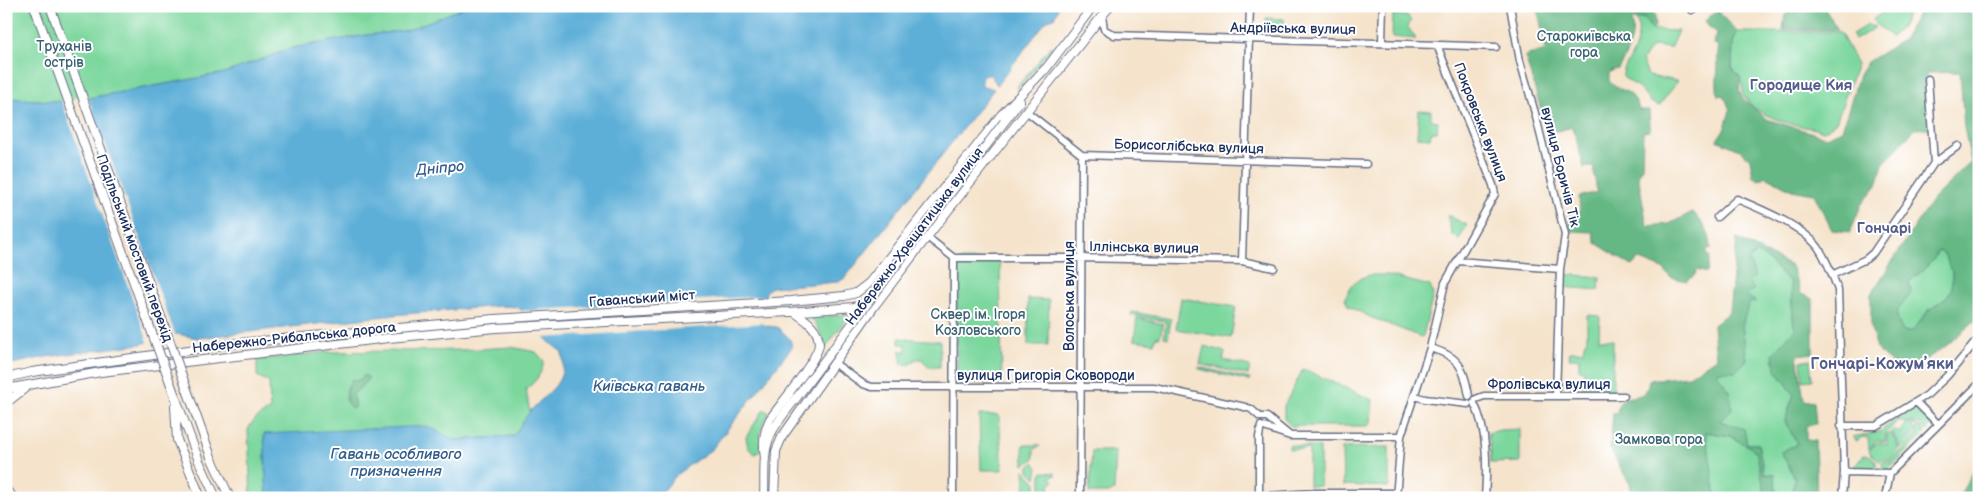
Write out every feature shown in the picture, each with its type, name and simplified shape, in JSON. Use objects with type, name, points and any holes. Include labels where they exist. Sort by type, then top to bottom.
[{"type":"main road","name":"Подільський мостовий перехід","points":[[34,6],[198,461],[216,498]]},
{"type":"main road","name":"Подільський мостовий перехід","points":[[50,6],[208,449],[230,498]]},
{"type":"main road","name":"Набережно-Хрещатицька вулиця","points":[[764,498],[765,459],[772,431],[1092,6]]},
{"type":"main road","name":"Набережно-Хрещатицька вулиця","points":[[774,498],[775,460],[778,445],[834,363],[926,237],[1110,6]]},
{"type":"main road","name":"Гаванський міст","points":[[494,319],[791,301],[856,293],[869,283],[1001,114],[1046,68]]},
{"type":"main road","name":"Гаванський міст","points":[[496,328],[793,312],[860,305],[885,292]]},
{"type":"main road","points":[[765,459],[763,443],[770,419],[814,358],[819,346],[817,333],[813,327],[793,312]]},
{"type":"main road","name":"Набережно-Рибальська дорога","points":[[6,378],[32,372],[239,343],[494,319]]},
{"type":"main road","name":"Набережно-Рибальська дорога","points":[[6,389],[101,372],[239,354],[496,328]]},
{"type":"main road","points":[[6,403],[30,384]]},
{"type":"main road","points":[[175,396],[177,440],[201,498]]},
{"type":"main road","points":[[6,490],[14,498]]},
{"type":"street","points":[[1242,262],[1250,6]]},
{"type":"street","points":[[1382,42],[1383,6]]},
{"type":"street","points":[[1691,8],[1699,6]]},
{"type":"street","name":"вулиця Боричів Тік","points":[[1508,7],[1565,235],[1560,269],[1556,396]]},
{"type":"street","name":"Андріївська вулиця","points":[[1102,16],[1104,30],[1114,35],[1496,47]]},
{"type":"street","name":"Покровська вулиця","points":[[1396,495],[1401,436],[1430,348],[1445,282],[1493,200],[1495,190],[1438,44]]},
{"type":"street","points":[[1928,79],[1934,163]]},
{"type":"street","points":[[1026,111],[1082,155]]},
{"type":"street","points":[[1832,275],[1866,259],[1872,253],[1934,163],[1958,146]]},
{"type":"street","name":"Борисоглібська вулиця","points":[[1082,155],[1366,164]]},
{"type":"street","name":"Волоська вулиця","points":[[1080,498],[1082,155]]},
{"type":"street","points":[[1717,217],[1737,199],[1753,206],[1799,230],[1818,247],[1832,275],[1838,290],[1844,472],[1842,498]]},
{"type":"street","points":[[926,237],[954,258],[953,498]]},
{"type":"street","name":"Іллінська вулиця","points":[[954,258],[1081,258],[1242,262],[1274,268]]},
{"type":"street","points":[[1458,261],[1560,269]]},
{"type":"street","points":[[1841,426],[1876,426],[1927,395],[1947,376],[1979,338]]},
{"type":"street","points":[[1430,348],[1449,354],[1459,364],[1466,377],[1469,401],[1482,430],[1485,498]]},
{"type":"street","name":"вулиця Григорія Сковороди","points":[[834,363],[863,384],[872,387],[1160,387],[1245,406],[1260,417]]},
{"type":"street","points":[[1885,498],[1890,474],[1979,384]]},
{"type":"street","name":"Фролівська вулиця","points":[[1414,396],[1452,403],[1469,401],[1484,396],[1624,396]]},
{"type":"street","points":[[1916,402],[1938,424]]},
{"type":"street","points":[[1259,498],[1262,429],[1258,422],[1260,417],[1266,416],[1290,436]]},
{"type":"street","points":[[1262,429],[1269,424],[1268,418]]},
{"type":"street","points":[[1262,429],[1290,436],[1401,436]]},
{"type":"street","points":[[1844,472],[1890,474]]},
{"type":"street","points":[[1263,498],[1266,496],[1313,493],[1396,495]]},
{"type":"green space","name":"Труханів острів","points":[[6,6],[468,6],[408,30],[292,48],[225,73],[67,102],[6,98]]},
{"type":"green space","name":"Старокиївська гора","points":[[1537,6],[1649,6],[1655,15],[1655,26],[1652,30],[1644,18],[1631,20],[1630,46],[1618,69],[1613,70],[1609,74],[1609,81],[1630,94],[1639,110],[1649,110],[1650,131],[1643,132],[1642,167],[1638,175],[1647,226],[1669,224],[1693,212],[1710,238],[1711,249],[1707,249],[1707,256],[1710,257],[1707,273],[1697,270],[1694,276],[1686,281],[1670,277],[1663,269],[1638,259],[1632,266],[1596,243],[1593,232],[1570,231],[1568,216],[1580,212],[1579,197],[1597,192],[1593,166],[1584,168],[1573,127],[1548,133],[1525,56],[1546,50]]},
{"type":"green space","points":[[1722,6],[1730,6],[1719,13],[1737,32],[1733,43],[1732,68],[1741,78],[1739,89],[1743,99],[1766,119],[1826,137],[1842,130],[1859,75],[1867,62],[1903,40],[1919,12],[1927,6],[1958,6],[1967,10],[1979,24],[1979,317],[1946,346],[1913,368],[1899,369],[1882,355],[1877,348],[1871,328],[1871,294],[1933,199],[1971,162],[1964,127],[1960,72],[1927,73],[1930,128],[1915,129],[1883,164],[1877,185],[1861,205],[1850,232],[1832,230],[1814,194],[1792,190],[1765,176],[1759,180],[1753,176],[1750,159],[1740,150],[1717,140],[1725,128],[1730,110],[1724,95],[1718,96],[1719,46],[1714,44],[1716,32],[1705,21]],"holes":[[[1939,251],[1943,252],[1952,271],[1952,289],[1946,298],[1928,311],[1913,331],[1907,332],[1902,330],[1897,313],[1911,293],[1909,282],[1929,264]]]},
{"type":"green space","points":[[1792,6],[1823,6],[1838,30],[1783,30],[1785,15],[1790,12]]},
{"type":"green space","points":[[1892,6],[1913,6],[1900,29],[1891,37],[1872,20]]},
{"type":"green space","points":[[1393,15],[1407,16],[1411,21],[1407,26],[1416,39],[1392,37]]},
{"type":"green space","points":[[1266,18],[1284,19],[1283,29],[1266,28]]},
{"type":"green space","points":[[1644,18],[1652,30],[1678,31],[1670,48],[1653,46],[1642,60],[1648,76],[1678,81],[1659,106],[1650,102],[1639,88],[1623,77],[1637,42],[1638,28],[1636,19]]},
{"type":"green space","points":[[1867,25],[1876,27],[1855,40],[1852,34]]},
{"type":"green space","points":[[1737,32],[1840,32],[1857,64],[1836,122],[1824,131],[1782,121],[1761,112],[1753,106],[1744,96],[1741,80],[1732,68],[1733,43]]},
{"type":"green space","points":[[1051,46],[1053,47],[1018,89],[1016,88]]},
{"type":"green space","points":[[1419,110],[1431,111],[1431,120],[1438,121],[1437,132],[1431,132],[1430,138],[1417,137]]},
{"type":"green space","points":[[1447,215],[1467,225],[1459,240],[1452,234]]},
{"type":"green space","name":"Замкова гора","points":[[1737,239],[1791,266],[1801,294],[1813,299],[1813,353],[1797,355],[1804,400],[1814,402],[1816,424],[1806,426],[1806,440],[1815,441],[1817,498],[1794,498],[1791,495],[1795,478],[1781,452],[1797,444],[1785,421],[1794,394],[1775,369],[1773,354],[1795,329],[1790,281],[1766,258],[1757,253],[1749,259],[1755,277],[1748,282],[1754,289],[1747,296],[1755,301],[1754,303],[1749,302],[1742,326],[1747,360],[1736,371],[1718,371],[1718,375],[1730,391],[1732,409],[1720,421],[1744,429],[1747,444],[1758,444],[1764,474],[1774,475],[1777,498],[1766,498],[1756,451],[1730,436],[1706,432],[1716,498],[1631,498],[1630,484],[1610,449],[1613,413],[1617,413],[1619,404],[1623,400],[1643,394],[1647,389],[1649,380],[1689,376],[1716,358],[1713,325],[1729,312]]},
{"type":"green space","points":[[1939,251],[1943,252],[1952,271],[1952,289],[1946,298],[1928,311],[1913,331],[1907,332],[1902,330],[1897,312],[1899,306],[1908,298],[1911,290],[1909,282],[1929,264]]},
{"type":"green space","points":[[1757,253],[1766,258],[1790,281],[1791,287],[1795,329],[1775,369],[1794,394],[1785,421],[1797,444],[1781,452],[1795,478],[1791,495],[1794,498],[1777,498],[1774,475],[1764,474],[1758,444],[1747,444],[1744,429],[1719,421],[1718,371],[1747,360],[1742,326],[1749,302],[1747,296],[1748,281],[1754,277],[1749,259]]},
{"type":"green space","name":"Сквер ім. Ігоря Козловського","points":[[960,260],[1000,260],[1002,384],[957,383],[956,263]]},
{"type":"green space","points":[[1562,274],[1600,277],[1599,290],[1561,287]]},
{"type":"green space","points":[[1369,275],[1387,275],[1430,286],[1433,295],[1423,336],[1421,337],[1370,317],[1348,306],[1345,298],[1349,290],[1357,281]]},
{"type":"green space","points":[[1181,298],[1236,307],[1231,338],[1176,329]]},
{"type":"green space","points":[[1028,299],[1049,300],[1048,345],[1028,345]]},
{"type":"green space","points":[[1132,312],[1171,319],[1168,338],[1164,337],[1166,322],[1131,315]]},
{"type":"green space","points":[[850,314],[822,353],[823,343],[821,334],[810,318]]},
{"type":"green space","points":[[1587,315],[1600,316],[1599,339],[1613,340],[1613,393],[1583,391],[1584,370],[1579,369],[1579,358],[1569,358],[1570,351],[1583,351],[1587,339]]},
{"type":"green space","points":[[1137,318],[1163,324],[1160,337],[1156,337],[1154,343],[1134,340]]},
{"type":"green space","points":[[899,338],[940,341],[940,367],[928,367],[922,359],[916,359],[910,364],[902,365],[900,351],[906,351],[906,344],[899,344]]},
{"type":"green space","points":[[1204,346],[1225,352],[1223,360],[1250,366],[1248,375],[1200,364]]},
{"type":"green space","points":[[511,347],[536,352],[544,361],[538,377],[526,389],[530,412],[514,436],[455,440],[446,436],[264,434],[267,498],[251,498],[248,430],[257,418],[270,410],[269,382],[257,376],[257,360],[327,352],[461,350]]},
{"type":"green space","points":[[1810,360],[1812,380],[1803,381],[1801,361]]},
{"type":"green space","points":[[1199,367],[1250,379],[1249,381],[1199,369]]},
{"type":"green space","points":[[1303,369],[1373,400],[1371,422],[1368,426],[1291,426],[1284,419],[1284,406]]},
{"type":"green space","points":[[365,375],[369,378],[353,395],[355,407],[351,408],[346,401],[347,388],[352,379],[357,381]]},
{"type":"green space","points":[[1914,407],[1930,422],[1930,427],[1926,431],[1920,423],[1914,426],[1912,421],[1904,423],[1898,420],[1886,434],[1885,442],[1878,440],[1869,449],[1868,438],[1862,437],[1857,441],[1852,437],[1879,432]]},
{"type":"green space","points":[[764,409],[769,413],[761,430],[760,451],[755,454],[748,448],[746,437]]},
{"type":"green space","points":[[979,415],[999,415],[1003,470],[981,470]]},
{"type":"green space","points":[[1911,423],[1915,433],[1900,449],[1892,432],[1894,430],[1900,433],[1905,424]]},
{"type":"green space","points":[[1920,426],[1925,433],[1890,469],[1884,469],[1882,464],[1885,460],[1890,463],[1917,434],[1915,428]]},
{"type":"green space","points":[[1520,429],[1520,462],[1490,463],[1491,453],[1488,433]]},
{"type":"green space","points":[[1705,432],[1730,436],[1757,451],[1766,498],[1716,498]]},
{"type":"green space","points":[[1891,433],[1899,450],[1890,461],[1885,458],[1881,462],[1869,450],[1878,442],[1887,445],[1887,435]]},
{"type":"green space","points":[[1023,445],[1040,445],[1034,450],[1034,459],[1024,465]]},
{"type":"green space","points":[[1289,445],[1320,448],[1320,486],[1309,486],[1309,449],[1289,449]]},
{"type":"green space","points":[[1389,447],[1389,487],[1343,485],[1342,448]]},
{"type":"green space","points":[[1092,451],[1116,451],[1114,490],[1109,493],[1089,493]]},
{"type":"green space","points":[[1864,455],[1869,455],[1876,461],[1876,467],[1883,468],[1883,470],[1852,469]]},
{"type":"green space","points":[[1034,462],[1038,468],[1036,478],[1029,471],[1029,467]]},
{"type":"green space","points":[[1979,462],[1979,498],[1958,498]]},
{"type":"green space","points":[[1024,469],[1036,483],[1036,491],[1025,491]]},
{"type":"green space","points":[[1043,472],[1055,473],[1055,476],[1051,476],[1051,479],[1054,480],[1050,485],[1049,491],[1041,491],[1041,475]]},
{"type":"water","points":[[468,6],[1059,6],[1054,18],[1047,20],[997,85],[991,75],[983,77],[981,82],[983,86],[994,89],[845,278],[838,282],[772,287],[767,290],[760,310],[760,320],[765,326],[777,327],[790,339],[792,347],[712,449],[677,474],[658,498],[267,498],[264,434],[427,426],[455,440],[514,436],[531,410],[560,379],[563,363],[562,352],[550,343],[518,307],[499,306],[393,315],[198,338],[177,334],[141,344],[46,357],[6,365],[6,98],[67,102],[225,73],[292,48],[408,30]]},
{"type":"pier","points":[[88,97],[176,337],[149,345],[61,99]]},
{"type":"pier","points":[[767,296],[762,317],[765,323],[543,338],[520,311]]},
{"type":"tram line","points":[[1271,498],[1313,495],[1380,495],[1389,498]]},
{"type":"district","name":"Городище Кия","points":[[1801,85]]},
{"type":"district","name":"Гончарі","points":[[1884,228]]},
{"type":"district","name":"Гончарі-Кожумʼяки","points":[[1882,363]]},
{"type":"water label","name":"Дніпро","points":[[440,168]]},
{"type":"water label","name":"Київська гавань","points":[[649,386]]},
{"type":"water label","name":"Гавань особливого призначення","points":[[396,462]]}]
